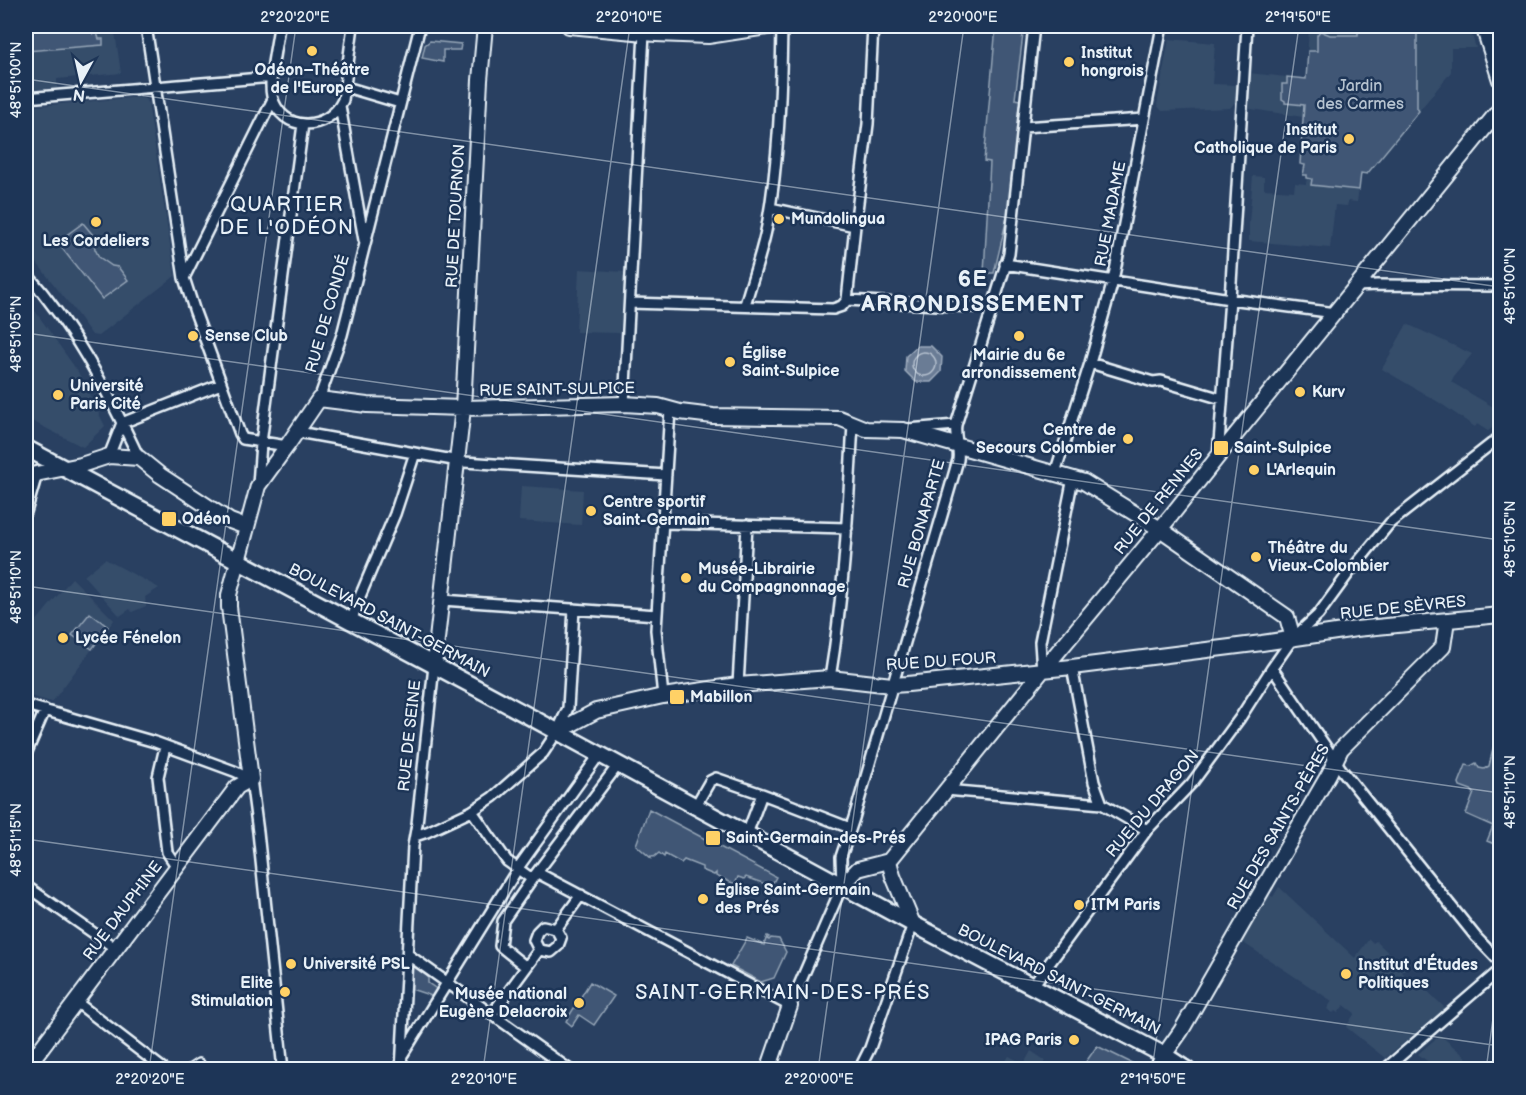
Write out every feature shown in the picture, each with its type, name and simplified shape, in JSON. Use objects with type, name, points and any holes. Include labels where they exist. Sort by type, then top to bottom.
[{"type":"main road","name":"BOULEVARD SAINT-GERMAIN","points":[[26,448],[913,924],[1164,1055],[1187,1070]]},
{"type":"street","points":[[146,26],[184,278],[243,439],[287,446]]},
{"type":"street","points":[[279,26],[271,89],[273,99],[287,117],[303,124],[321,122],[334,114],[340,106],[343,100],[353,26]]},
{"type":"street","name":"RUE DE CONDÉ","points":[[250,779],[229,595],[258,486],[319,399],[342,334],[420,26]]},
{"type":"street","name":"RUE DE TOURNON","points":[[463,408],[484,26]]},
{"type":"street","points":[[569,26],[708,36],[773,26]]},
{"type":"street","points":[[745,305],[770,208],[776,158],[782,26]]},
{"type":"street","points":[[630,303],[833,309],[842,306],[847,300],[868,124],[873,26]]},
{"type":"street","name":"RUE BONAPARTE","points":[[842,886],[841,857],[958,460],[956,425],[1009,254],[1034,26]]},
{"type":"street","name":"RUE MADAME","points":[[1055,473],[1113,281],[1162,26]]},
{"type":"street","points":[[1218,456],[1247,26]]},
{"type":"street","points":[[1484,26],[1500,80]]},
{"type":"street","points":[[624,404],[644,33]]},
{"type":"street","points":[[26,98],[272,77]]},
{"type":"street","points":[[345,87],[400,103]]},
{"type":"street","points":[[184,278],[273,99]]},
{"type":"street","points":[[340,106],[365,246]]},
{"type":"street","name":"RUE DE RENNES","points":[[889,861],[1500,109]]},
{"type":"street","points":[[1023,128],[1144,119]]},
{"type":"street","points":[[258,486],[261,443],[303,124]]},
{"type":"street","points":[[770,208],[855,225]]},
{"type":"street","points":[[1005,264],[1335,313]]},
{"type":"street","points":[[26,273],[44,294],[88,356],[140,458],[160,475],[230,521],[246,527]]},
{"type":"street","points":[[1356,286],[1500,286]]},
{"type":"street","points":[[847,300],[992,308]]},
{"type":"street","points":[[1090,363],[1222,399]]},
{"type":"street","points":[[109,456],[122,423],[221,384]]},
{"type":"street","name":"RUE SAINT-SULPICE","points":[[319,399],[367,405],[463,408],[624,404],[658,406],[680,412],[713,416],[839,418],[866,429],[903,430],[1084,482],[1160,529],[1287,617],[1293,638]]},
{"type":"street","name":"RUE DE SEINE","points":[[401,1070],[413,846],[463,408]]},
{"type":"street","points":[[663,696],[656,630],[670,410]]},
{"type":"street","points":[[830,678],[847,528],[853,424]]},
{"type":"street","points":[[903,430],[956,425]]},
{"type":"street","points":[[298,432],[486,464],[666,475]]},
{"type":"street","name":"RUE DU DRAGON","points":[[1032,987],[1147,830],[1192,783],[1240,718],[1293,638],[1318,615],[1390,523],[1500,437]]},
{"type":"street","points":[[351,622],[395,514],[415,453]]},
{"type":"street","points":[[26,512],[31,475],[81,465],[109,456],[140,458]]},
{"type":"street","points":[[1042,671],[1040,642],[1073,478]]},
{"type":"street","points":[[664,523],[847,528]]},
{"type":"street","points":[[738,685],[747,525]]},
{"type":"street","points":[[442,600],[657,615]]},
{"type":"street","points":[[415,836],[472,811],[493,797],[543,753],[557,732],[568,708],[574,609]]},
{"type":"street","name":"RUE DE SÈVRES","points":[[1293,638],[1356,629],[1500,615]]},
{"type":"street","name":"RUE DES SAINTS-PÈRES","points":[[1156,1070],[1186,1022],[1341,749],[1443,647],[1447,620]]},
{"type":"street","name":"RUE DU FOUR","points":[[557,732],[596,711],[663,696],[738,685],[830,678],[892,685],[1042,671],[1293,638]]},
{"type":"street","points":[[1072,667],[1094,782],[1102,804]]},
{"type":"street","points":[[1272,668],[1341,769],[1476,937],[1500,963]]},
{"type":"street","points":[[26,705],[155,742],[250,779],[258,832],[283,1070]]},
{"type":"street","points":[[26,754],[45,710]]},
{"type":"street","points":[[165,747],[158,777],[167,852],[177,867]]},
{"type":"street","points":[[402,1056],[518,869],[599,755]]},
{"type":"street","points":[[526,967],[500,946],[503,921],[618,765]]},
{"type":"street","points":[[695,807],[710,781],[716,778],[850,828]]},
{"type":"street","name":"RUE DAUPHINE","points":[[28,1058],[75,1001],[237,787],[250,779]]},
{"type":"street","points":[[946,790],[1102,804],[1147,830]]},
{"type":"street","points":[[747,834],[762,794]]},
{"type":"street","points":[[472,811],[507,861],[518,869],[580,895],[790,1006]]},
{"type":"street","points":[[768,1070],[790,1006],[842,886],[858,869],[889,861],[913,924],[870,1048],[859,1070]]},
{"type":"street","points":[[26,886],[115,948]]},
{"type":"street","points":[[556,928],[580,895]]},
{"type":"street","points":[[539,950],[534,939],[537,932],[543,926],[556,928]]},
{"type":"street","points":[[539,950],[551,952],[558,946],[561,938],[556,928]]},
{"type":"street","points":[[492,1014],[539,950]]},
{"type":"street","points":[[407,954],[570,1070]]},
{"type":"street","points":[[1384,1070],[1500,970]]},
{"type":"street","points":[[75,1001],[165,1070]]},
{"type":"street","points":[[190,1070],[200,1064]]},
{"type":"shaded area","points":[[26,26],[114,26],[121,73],[57,79],[57,88],[32,90],[32,81],[26,81]]},
{"type":"shaded area","name":"Jardin des Carmes","points":[[1309,26],[1469,26],[1476,48],[1451,48],[1451,72],[1367,174],[1361,173],[1357,202],[1348,201],[1347,206],[1335,205],[1330,248],[1249,241],[1253,176],[1264,177],[1264,189],[1294,191],[1295,183],[1306,184],[1307,176],[1303,175],[1305,165],[1300,164],[1303,117],[1245,108],[1248,73],[1306,79]]},
{"type":"shaded area","points":[[1169,39],[1215,43],[1212,84],[1237,85],[1235,102],[1230,108],[1162,111],[1157,105]]},
{"type":"shaded area","name":"Les Cordeliers","points":[[140,97],[146,99],[148,103],[175,276],[98,336],[92,335],[26,249],[26,107]]},
{"type":"shaded area","points":[[579,269],[624,272],[620,333],[576,332]]},
{"type":"shaded area","name":"Université Paris Cité","points":[[26,298],[78,372],[105,426],[83,447],[26,418]]},
{"type":"shaded area","points":[[1407,324],[1472,354],[1451,382],[1500,411],[1500,422],[1488,431],[1477,424],[1475,427],[1440,403],[1382,369]]},
{"type":"shaded area","points":[[521,486],[583,490],[581,525],[519,521]]},
{"type":"shaded area","points":[[105,559],[159,588],[145,597],[146,606],[132,612],[130,609],[120,616],[84,576]]},
{"type":"shaded area","name":"Lycée Fénelon","points":[[72,578],[114,620],[52,702],[26,695],[26,616],[35,623]]},
{"type":"shaded area","name":"Institut d'Études Politiques","points":[[1279,887],[1355,958],[1369,939],[1373,943],[1376,941],[1405,969],[1402,972],[1408,978],[1411,975],[1445,1008],[1385,1058],[1346,1027],[1355,1013],[1344,1005],[1338,1013],[1335,1011],[1333,1013],[1327,1009],[1332,1001],[1239,940],[1266,893],[1273,897]]},
{"type":"shaded area","points":[[1440,1035],[1469,1060],[1465,1065],[1470,1069],[1438,1069],[1418,1054]]},
{"type":"shaded area","points":[[1031,1051],[1046,1061],[1042,1067],[1045,1069],[1001,1069],[1009,1056],[1024,1064]]},
{"type":"green space","points":[[26,26],[93,26],[93,34],[97,33],[99,39],[103,39],[103,45],[26,51]]},
{"type":"green space","points":[[996,26],[1024,26],[1015,99],[1020,100],[1009,209],[994,273],[984,273],[990,162],[984,161]]},
{"type":"green space","name":"Jardin des Carmes","points":[[1358,29],[1384,29],[1384,32],[1390,32],[1390,29],[1417,29],[1417,108],[1419,111],[1367,174],[1361,173],[1359,190],[1311,185],[1312,179],[1303,175],[1305,165],[1300,164],[1304,105],[1285,103],[1282,99],[1282,84],[1287,84],[1287,77],[1306,79],[1308,51],[1317,51],[1317,35],[1320,31],[1330,35],[1358,35]]},
{"type":"green space","points":[[430,41],[461,44],[460,50],[443,50],[443,62],[422,58],[425,45]]},
{"type":"green space","points":[[83,223],[93,235],[99,257],[112,266],[118,267],[128,280],[102,299],[57,242]]},
{"type":"green space","points":[[90,613],[108,627],[92,649],[72,635]]},
{"type":"green space","points":[[1495,741],[1500,742],[1499,846],[1487,841],[1493,826],[1466,814],[1474,793],[1460,786],[1459,783],[1466,765],[1471,766],[1476,763],[1479,768],[1484,769],[1489,766]]},
{"type":"green space","points":[[649,809],[776,877],[771,886],[746,877],[744,879],[738,877],[735,884],[716,876],[716,873],[714,875],[702,870],[702,867],[684,860],[681,863],[665,854],[664,857],[659,853],[651,858],[636,845]]},
{"type":"green space","points":[[767,936],[769,940],[779,939],[786,952],[774,978],[761,982],[731,966],[747,938],[764,945]]},
{"type":"green space","points":[[414,967],[428,977],[428,983],[438,990],[434,998],[411,989],[412,968]]},
{"type":"green space","points":[[590,982],[614,996],[594,1025],[579,1015],[572,1026],[566,1021]]},
{"type":"green space","points":[[1097,1046],[1142,1069],[1107,1069],[1095,1064],[1094,1067],[1081,1069]]},
{"type":"water","points":[[917,346],[931,346],[942,357],[941,372],[931,382],[916,382],[905,371],[906,356]]},
{"type":"place","name":"Odéon–Théâtre de l'Europe","points":[[312,51]]},
{"type":"place","name":"Institut hongrois","points":[[1069,62]]},
{"type":"place","name":"Institut Catholique de Paris","points":[[1349,139]]},
{"type":"place","name":"Mundolingua","points":[[779,219]]},
{"type":"place","name":"Les Cordeliers","points":[[96,222]]},
{"type":"place","name":"Sense Club","points":[[193,336]]},
{"type":"place","name":"Mairie du 6e arrondissement","points":[[1019,336]]},
{"type":"place","name":"Église Saint-Sulpice","points":[[730,362]]},
{"type":"place","name":"Kurv","points":[[1300,392]]},
{"type":"place","name":"Université Paris Cité","points":[[58,395]]},
{"type":"place","name":"Centre de Secours Colombier","points":[[1128,439]]},
{"type":"place","name":"Saint-Sulpice","points":[[1221,448]]},
{"type":"place","name":"L'Arlequin","points":[[1254,470]]},
{"type":"place","name":"Centre sportif Saint-Germain","points":[[591,511]]},
{"type":"place","name":"Odéon","points":[[169,519]]},
{"type":"place","name":"Théâtre du Vieux-Colombier","points":[[1256,557]]},
{"type":"place","name":"Musée-Librairie du Compagnonnage","points":[[686,578]]},
{"type":"place","name":"Lycée Fénelon","points":[[63,638]]},
{"type":"place","name":"Mabillon","points":[[677,697]]},
{"type":"place","name":"Saint-Germain-des-Prés","points":[[713,838]]},
{"type":"place","name":"Église Saint-Germain des Prés","points":[[703,899]]},
{"type":"place","name":"ITM Paris","points":[[1079,905]]},
{"type":"place","name":"Université PSL","points":[[291,964]]},
{"type":"place","name":"Institut d'Études Politiques","points":[[1346,974]]},
{"type":"place","name":"Elite Stimulation","points":[[285,992]]},
{"type":"place","name":"Musée national Eugène Delacroix","points":[[579,1003]]},
{"type":"place","name":"IPAG Paris","points":[[1074,1040]]},
{"type":"district","name":"QUARTIER DE L'ODÉON","points":[[287,216]]},
{"type":"district","name":"6E ARRONDISSEMENT","points":[[973,292]]},
{"type":"district","name":"SAINT-GERMAIN-DES-PRÉS","points":[[783,993]]}]
